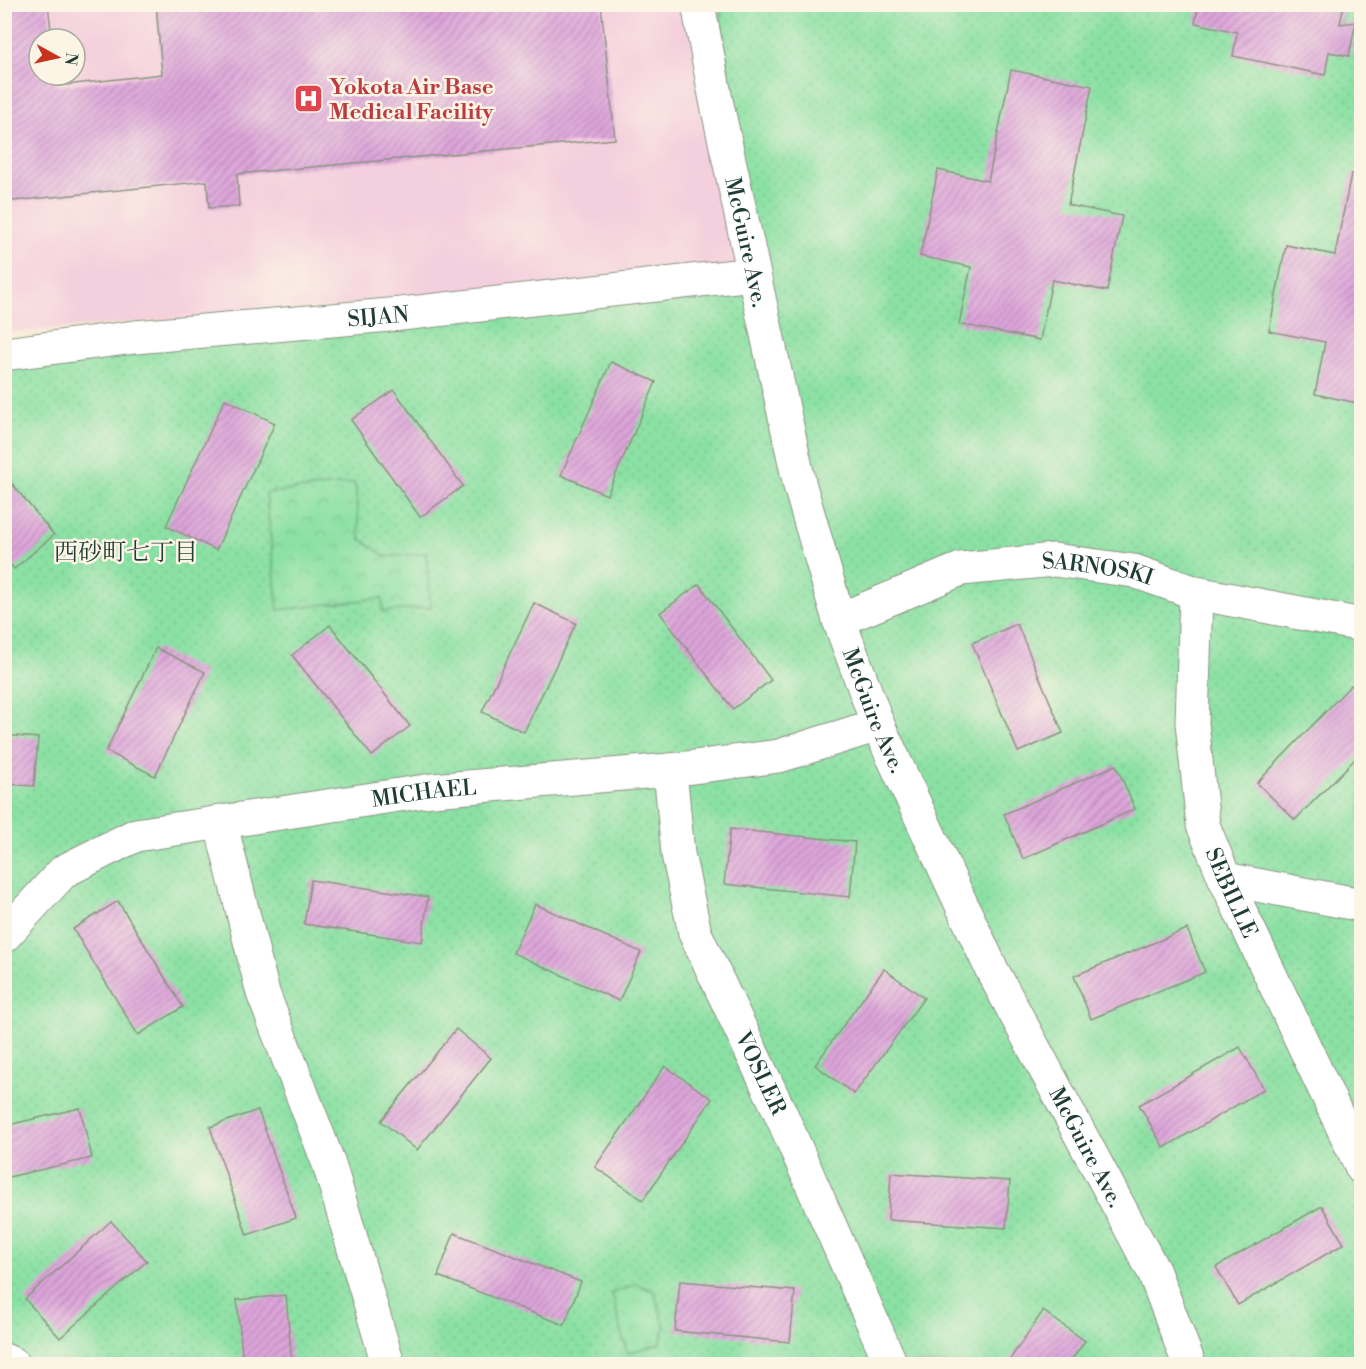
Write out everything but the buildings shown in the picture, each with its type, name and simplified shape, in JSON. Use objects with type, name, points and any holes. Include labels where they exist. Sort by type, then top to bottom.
[{"type":"lane","name":"McGuire Ave.","points":[[698,4],[704,44],[800,486],[839,620],[879,725],[992,970],[1154,1272],[1189,1365]]},
{"type":"lane","name":"SIJAN","points":[[4,354],[135,337],[447,309],[753,274]]},
{"type":"lane","name":"SARNOSKI","points":[[839,620],[962,569],[1054,560],[1134,571],[1196,593],[1362,625]]},
{"type":"lane","name":"SEBILLE","points":[[1196,593],[1193,734],[1203,825],[1225,879],[1362,1168]]},
{"type":"lane","name":"MICHAEL","points":[[4,936],[64,871],[136,835],[220,820],[432,790],[670,770],[778,756],[879,725]]},
{"type":"lane","name":"VOSLER","points":[[670,770],[678,854],[695,933],[780,1112],[891,1365]]},
{"type":"lane","points":[[220,820],[263,993],[329,1164],[388,1365]]},
{"type":"lane","points":[[1225,879],[1362,905]]},
{"type":"lane","points":[[4,1360],[13,1365]]},
{"type":"shaded area","points":[[5,5],[695,5],[753,274],[5,333]]},
{"type":"green space","points":[[719,5],[1361,5],[1361,1364],[5,1364],[5,350],[752,274]]},
{"type":"green space","points":[[1345,5],[1361,5],[1361,29],[1341,24]]},
{"type":"green space","points":[[355,483],[360,538],[386,557],[426,553],[431,607],[383,612],[382,598],[278,610],[266,493]]},
{"type":"green space","points":[[636,1284],[654,1291],[665,1327],[660,1344],[627,1353],[612,1293]]},
{"type":"place","name":"Yokota Air Base Medical Facility","points":[[308,99]]},
{"type":"district","name":"西砂町七丁目","points":[[126,552]]}]
